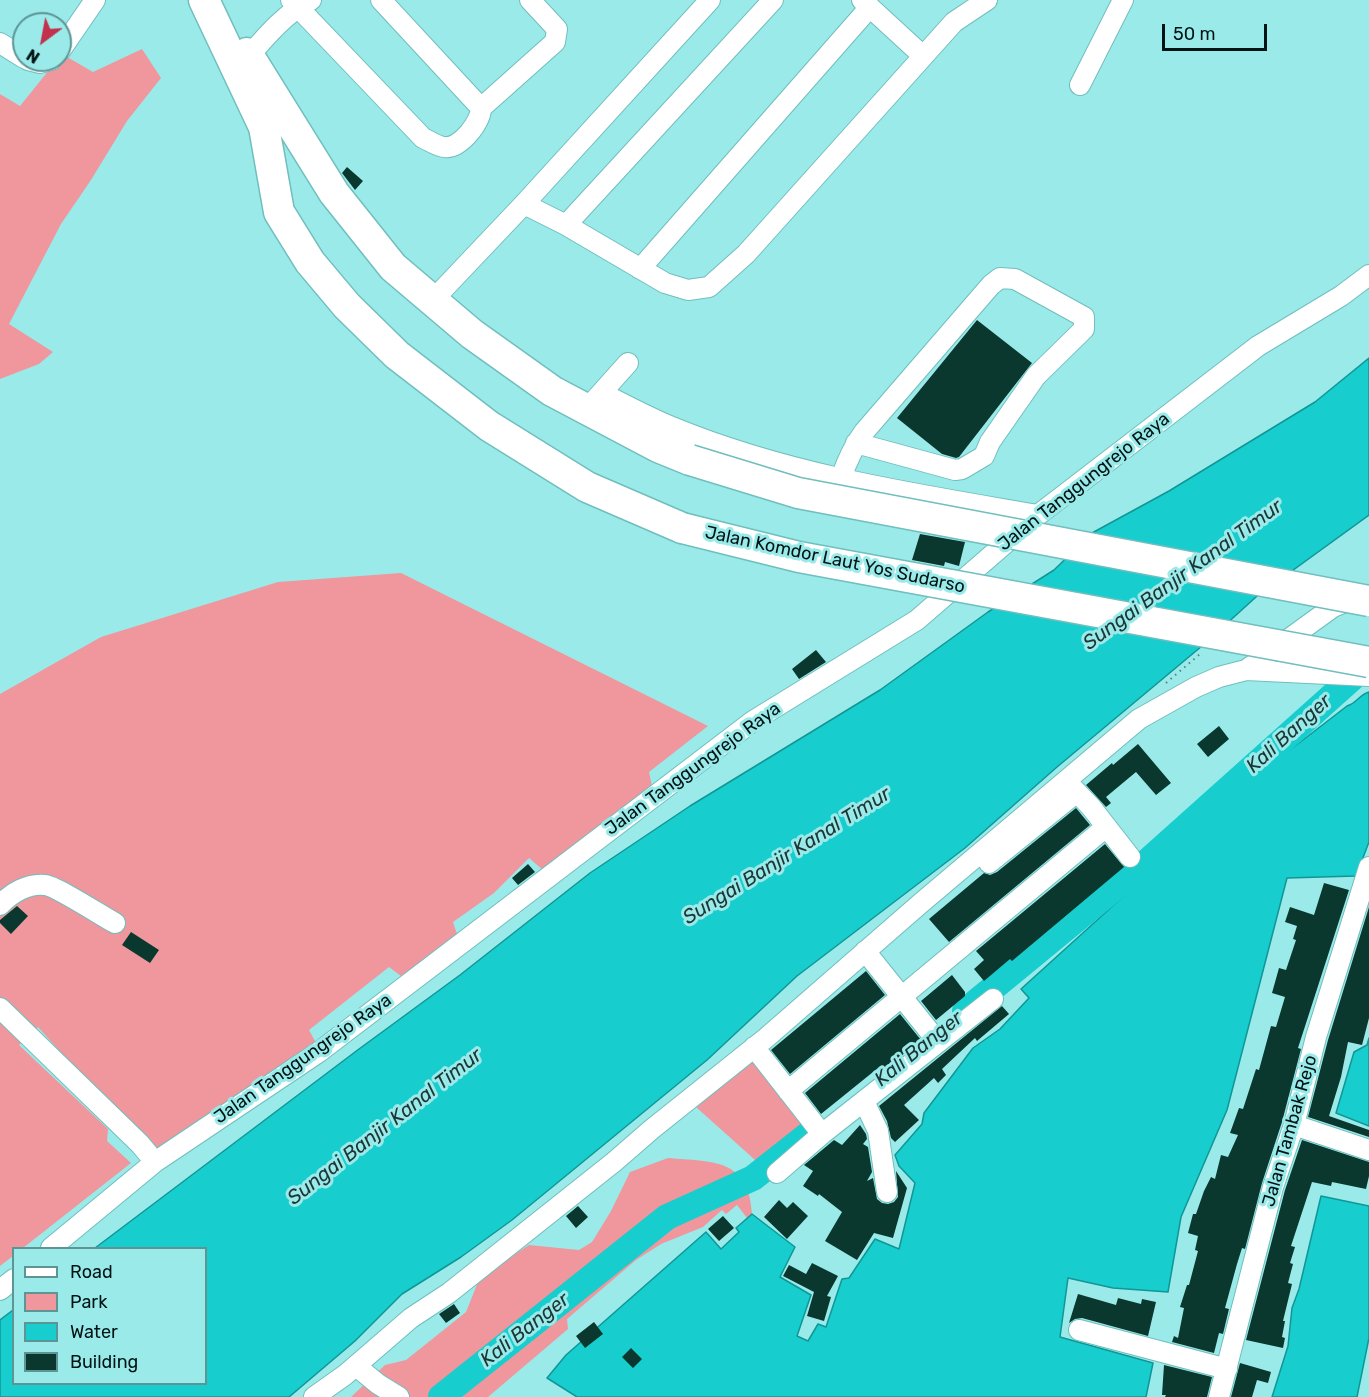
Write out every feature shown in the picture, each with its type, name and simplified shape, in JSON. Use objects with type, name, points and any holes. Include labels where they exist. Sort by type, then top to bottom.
[{"type":"highway","name":"Jalan Komdor Laut Yos Sudarso","points":[[204,0],[264,127],[279,212],[310,262],[347,306],[397,355],[489,426],[586,487],[682,528],[799,556],[1369,662]]},
{"type":"highway","points":[[219,0],[249,57],[334,193],[393,267],[472,334],[552,391],[594,401],[658,447],[690,460],[798,493],[1369,601]]},
{"type":"street","points":[[72,34],[95,0]]},
{"type":"street","points":[[381,0],[482,108]]},
{"type":"street","points":[[249,57],[300,2],[423,138],[445,147],[457,145],[478,123],[482,108],[555,42],[556,29],[530,0]]},
{"type":"street","points":[[433,300],[711,0]]},
{"type":"street","points":[[566,225],[773,0]]},
{"type":"street","points":[[524,204],[566,225],[665,283],[688,290],[709,287],[746,254],[954,22],[987,0]]},
{"type":"street","points":[[1080,85],[1123,0]]},
{"type":"street","points":[[640,269],[866,4],[923,56]]},
{"type":"street","name":"Jalan Tanggungrejo Raya","points":[[52,1247],[155,1162],[319,1052],[753,721],[917,620],[1038,515],[1258,346],[1341,296],[1369,275]]},
{"type":"street","points":[[841,478],[856,443],[991,285],[1000,278],[1015,279],[1084,317],[1084,329],[1036,376],[990,442],[984,456],[968,466],[955,470],[856,443]]},
{"type":"street","points":[[628,363],[594,401],[725,446],[841,478],[911,493],[1038,515]]},
{"type":"street","points":[[1246,670],[1333,607],[1369,592]]},
{"type":"street","points":[[314,1397],[356,1366],[411,1318],[449,1293],[652,1129],[757,1051],[1071,786],[1139,719],[1211,680],[1246,670],[1369,676]]},
{"type":"street","points":[[1071,786],[1130,857]]},
{"type":"street","points":[[788,1091],[1106,828]]},
{"type":"street","name":"Jalan Tambak Rejo","points":[[1218,1397],[1273,1187],[1294,1125],[1316,1037],[1369,867]]},
{"type":"street","points":[[0,905],[7,897],[24,888],[48,885],[115,923]]},
{"type":"street","points":[[868,955],[938,1042]]},
{"type":"street","points":[[777,1173],[822,1134],[993,999]]},
{"type":"street","points":[[0,1008],[140,1144],[155,1162]]},
{"type":"street","points":[[757,1051],[822,1134]]},
{"type":"street","points":[[864,1101],[878,1131],[887,1192]]},
{"type":"street","points":[[1294,1125],[1369,1150]]},
{"type":"street","points":[[0,1290],[12,1281]]},
{"type":"street","points":[[1079,1330],[1227,1369]]},
{"type":"street","points":[[356,1366],[399,1397]]},
{"type":"green space","points":[[142,49],[161,78],[127,121],[61,224],[9,324],[53,352],[39,364],[0,379],[0,94],[20,106],[47,72],[72,72],[72,60],[93,72]]},
{"type":"green space","points":[[401,573],[708,726],[649,772],[653,791],[544,871],[529,858],[494,893],[453,922],[458,937],[405,979],[389,967],[309,1030],[316,1043],[161,1151],[155,1149],[104,1101],[38,1027],[19,1045],[108,1129],[107,1141],[131,1163],[24,1247],[12,1247],[12,1257],[0,1266],[0,694],[101,637],[278,582]]},
{"type":"green space","points":[[751,1056],[811,1130],[764,1168],[697,1108],[696,1102]]},
{"type":"green space","points":[[668,1158],[726,1166],[744,1182],[752,1214],[747,1218],[737,1205],[726,1214],[722,1210],[703,1227],[661,1244],[636,1260],[567,1319],[568,1329],[488,1397],[351,1397],[385,1365],[406,1360],[466,1312],[480,1277],[529,1245],[579,1250],[592,1242],[611,1211],[630,1172]]},
{"type":"water","name":"Sungai Banjir Kanal Timur","points":[[1369,358],[1369,515],[1256,597],[1202,646],[1057,767],[965,848],[797,976],[707,1060],[512,1220],[461,1257],[402,1294],[355,1341],[289,1397],[0,1397],[0,1320],[12,1311],[12,1385],[207,1385],[207,1247],[96,1247],[460,975],[590,873],[690,806],[880,690],[988,612],[1054,570],[1092,533],[1169,491],[1315,402]]},
{"type":"water","points":[[1369,692],[1369,842],[1356,876],[1287,878],[1227,1110],[1181,1217],[1168,1292],[1113,1288],[1068,1278],[1060,1337],[1153,1363],[1146,1397],[577,1397],[547,1378],[566,1355],[706,1232],[721,1249],[739,1232],[736,1228],[752,1214],[795,1247],[780,1277],[811,1295],[797,1336],[808,1341],[818,1324],[826,1327],[842,1279],[849,1278],[875,1239],[899,1249],[915,1183],[899,1166],[895,1155],[922,1124],[924,1113],[973,1048],[1000,1029],[1029,998],[1021,989],[1255,777],[1347,706]]},
{"type":"water","points":[[1369,1038],[1369,1126],[1336,1113],[1354,1052],[1367,1045]]},
{"type":"water","points":[[1321,1196],[1369,1206],[1369,1338],[1357,1397],[1272,1397],[1288,1346],[1292,1308],[1299,1289]]},
{"type":"building","points":[[347,167],[363,181],[355,190],[342,173]]},
{"type":"building","points":[[977,320],[1032,363],[956,458],[942,454],[897,418]]},
{"type":"building","points":[[920,534],[965,542],[959,566],[945,562],[944,566],[912,560]]},
{"type":"building","points":[[816,650],[826,662],[799,679],[792,669]]},
{"type":"building","points":[[1219,726],[1229,739],[1208,757],[1197,744]]},
{"type":"building","points":[[1138,744],[1171,783],[1156,795],[1136,772],[1106,797],[1111,803],[1106,807],[1086,785]]},
{"type":"building","points":[[1076,808],[1090,825],[949,942],[929,919],[984,873],[990,875],[997,872]]},
{"type":"building","points":[[1105,844],[1124,867],[1012,961],[1010,959],[984,981],[974,969],[984,960],[976,951]]},
{"type":"building","points":[[528,864],[535,872],[518,885],[512,878]]},
{"type":"building","points":[[1324,883],[1349,890],[1298,1048],[1301,1049],[1282,1122],[1262,1183],[1245,1249],[1242,1248],[1225,1308],[1229,1309],[1223,1334],[1219,1333],[1214,1353],[1172,1342],[1174,1336],[1178,1338],[1184,1308],[1180,1307],[1187,1285],[1189,1285],[1198,1251],[1195,1250],[1198,1236],[1188,1233],[1193,1214],[1196,1214],[1211,1177],[1215,1179],[1221,1155],[1228,1157],[1238,1135],[1230,1133],[1239,1108],[1243,1109],[1256,1069],[1259,1070],[1271,1026],[1276,1027],[1285,997],[1272,993],[1279,968],[1286,970],[1296,940],[1293,939],[1297,926],[1285,922],[1290,907],[1314,915]]},
{"type":"building","points":[[17,906],[28,916],[11,934],[0,923],[0,920]]},
{"type":"building","points":[[1369,907],[1369,1018],[1362,1045],[1348,1042],[1341,1077],[1329,1116],[1369,1130],[1369,1137],[1308,1117],[1328,1040]]},
{"type":"building","points":[[131,932],[159,950],[150,963],[122,945]]},
{"type":"building","points":[[866,971],[885,995],[790,1074],[771,1050]]},
{"type":"building","points":[[952,975],[965,992],[965,996],[936,1020],[921,1001]]},
{"type":"building","points":[[1002,1006],[1009,1014],[977,1041],[975,1038],[942,1069],[946,1075],[938,1083],[934,1078],[904,1105],[919,1120],[895,1142],[891,1138],[887,1121],[879,1106]]},
{"type":"building","points":[[900,1014],[921,1040],[881,1072],[878,1068],[821,1114],[805,1093]]},
{"type":"building","points":[[860,1125],[866,1134],[867,1139],[863,1144],[868,1147],[872,1172],[867,1181],[873,1178],[877,1199],[888,1204],[894,1202],[898,1197],[896,1171],[907,1188],[893,1238],[874,1233],[857,1260],[825,1241],[842,1212],[819,1194],[818,1196],[803,1186],[813,1171],[804,1165],[834,1140],[842,1145]]},
{"type":"building","points":[[1302,1140],[1369,1162],[1369,1176],[1366,1189],[1332,1182],[1331,1186],[1312,1182],[1291,1246],[1295,1247],[1290,1263],[1293,1264],[1288,1283],[1292,1284],[1283,1321],[1285,1321],[1282,1337],[1285,1338],[1283,1348],[1246,1340],[1285,1190]]},
{"type":"building","points":[[779,1200],[787,1208],[793,1202],[808,1216],[787,1239],[764,1217]]},
{"type":"building","points":[[578,1206],[588,1217],[576,1228],[566,1216]]},
{"type":"building","points":[[723,1216],[734,1228],[719,1241],[708,1229]]},
{"type":"building","points":[[812,1263],[838,1276],[827,1296],[831,1297],[824,1321],[807,1316],[814,1292],[783,1276],[789,1265],[806,1274]]},
{"type":"building","points":[[1078,1294],[1116,1305],[1118,1298],[1141,1304],[1142,1299],[1156,1302],[1148,1336],[1082,1318],[1069,1323]]},
{"type":"building","points":[[454,1304],[460,1313],[446,1323],[439,1314]]},
{"type":"building","points":[[594,1322],[603,1334],[585,1348],[576,1336]]},
{"type":"building","points":[[631,1348],[642,1359],[633,1368],[622,1357]]},
{"type":"building","points":[[1240,1363],[1271,1372],[1268,1383],[1257,1380],[1252,1397],[1231,1397]]},
{"type":"building","points":[[1164,1365],[1212,1377],[1207,1397],[1165,1397],[1166,1395],[1162,1395]]},
{"type":"waterway","name":"Kali Banger","points":[[965,1011],[1150,859],[1369,663]]},
{"type":"waterway","name":"Kali Banger","points":[[441,1397],[667,1217],[753,1178],[814,1130]]}]
